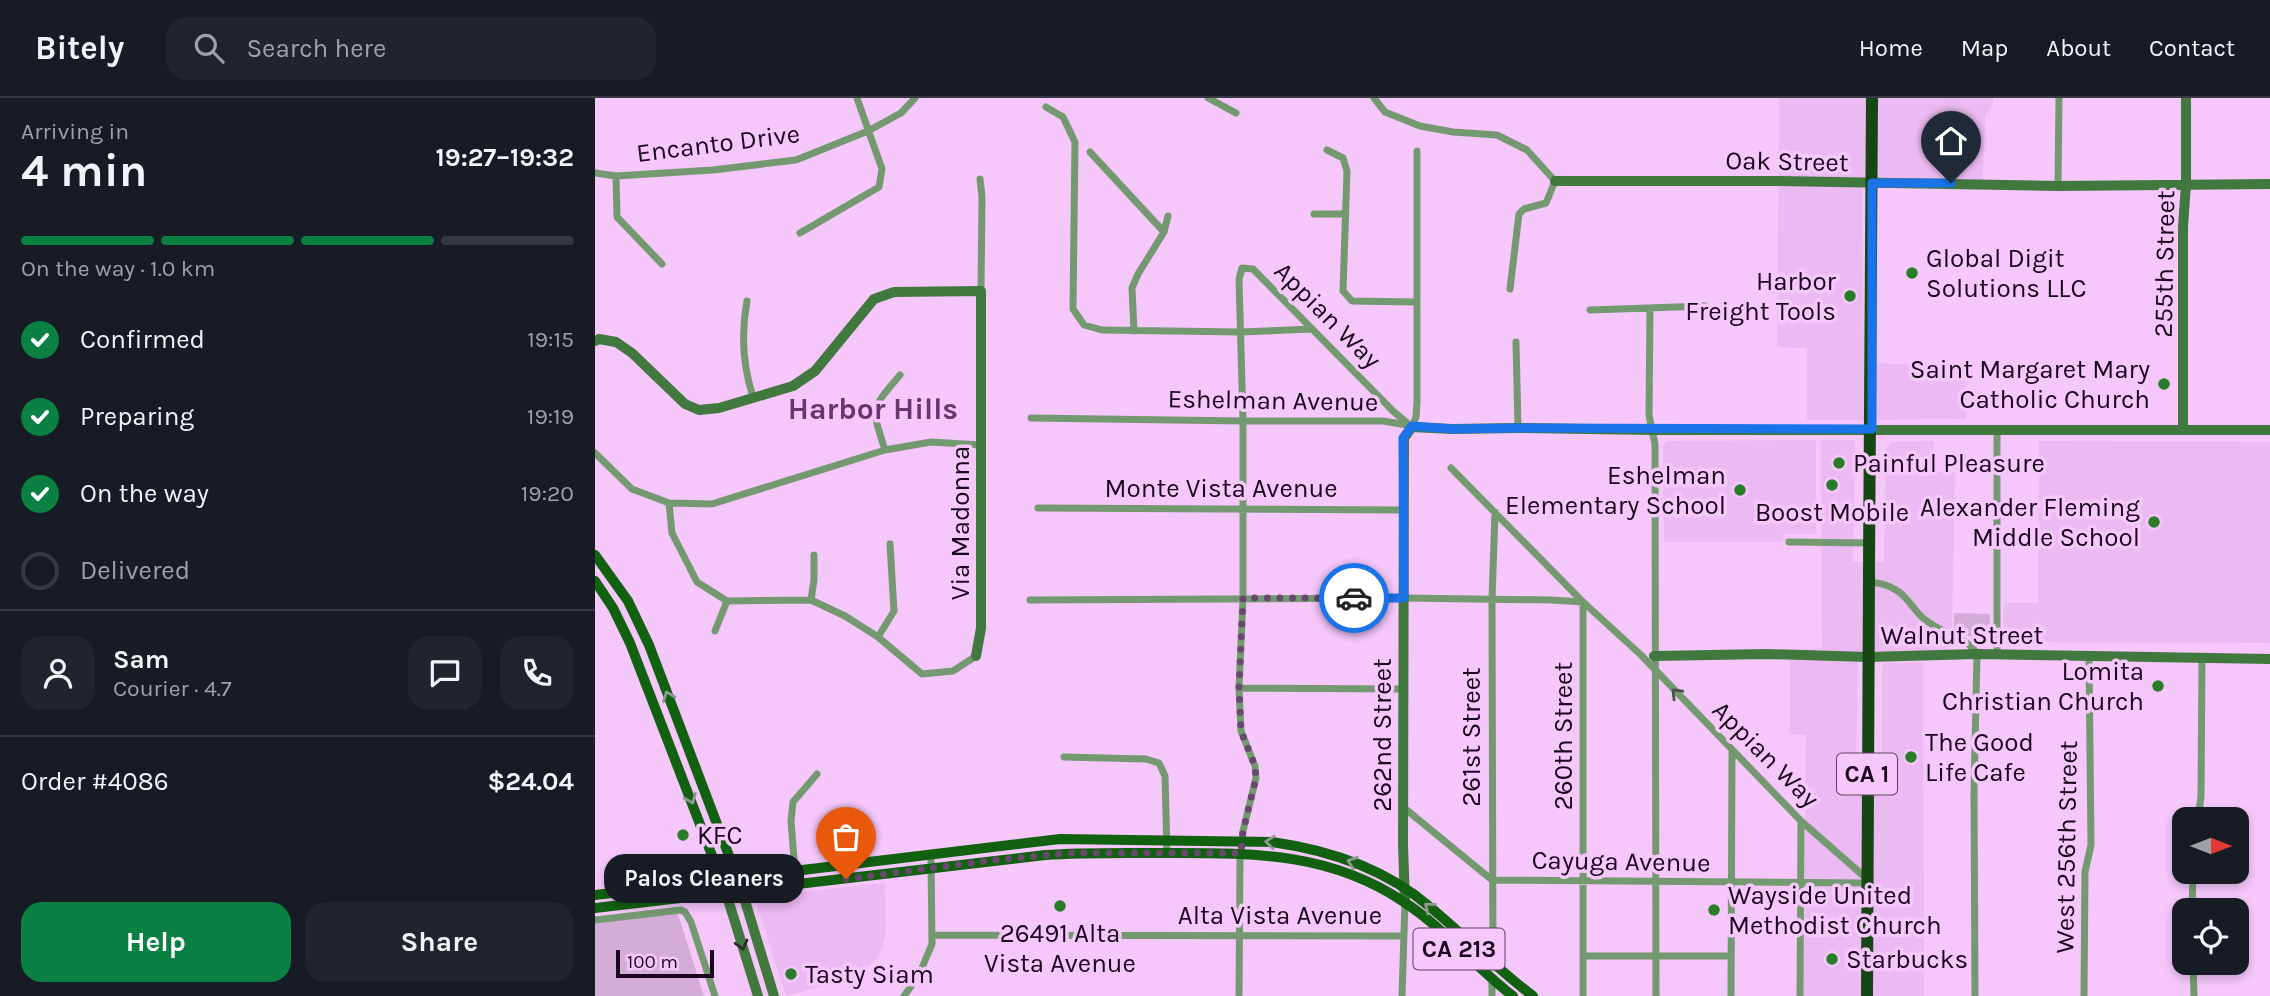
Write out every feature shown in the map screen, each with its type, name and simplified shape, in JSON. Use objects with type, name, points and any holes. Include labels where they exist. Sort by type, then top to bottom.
[{"type":"highway","name":"CA 1","points":[[1867,996],[1872,98]]},
{"type":"main road","points":[[595,555],[628,601],[649,645],[742,891]]},
{"type":"main road","points":[[595,581],[613,608],[630,643],[726,893]]},
{"type":"main road","name":"CA 213","points":[[595,895],[1059,839],[1272,842],[1308,849],[1378,872],[1429,906],[1533,996]]},
{"type":"main road","name":"CA 213","points":[[595,908],[1057,854],[1273,855],[1347,872],[1405,902],[1513,996]]},
{"type":"street","points":[[800,233],[879,187],[882,169],[857,98]]},
{"type":"street","name":"Encanto Drive","points":[[595,173],[616,176],[713,170],[796,160],[868,131],[901,113],[915,98]]},
{"type":"street","points":[[1208,98],[1237,113]]},
{"type":"street","points":[[1374,98],[1385,112],[1420,126],[1500,136],[1527,150],[1555,181],[1546,204],[1524,209],[1519,214],[1510,289]]},
{"type":"street","points":[[2058,186],[2059,98]]},
{"type":"street","name":"255th Street","points":[[2183,430],[2186,98]]},
{"type":"street","points":[[1046,107],[1063,117],[1075,142],[1073,309],[1084,325],[1102,330],[1134,331],[1240,332],[1312,329]]},
{"type":"street","points":[[1328,150],[1341,156],[1346,163],[1343,291],[1352,301],[1417,302]]},
{"type":"street","name":"262nd Street","points":[[1405,902],[1403,438],[1416,417],[1417,402],[1417,151]]},
{"type":"street","points":[[1090,152],[1164,232]]},
{"type":"street","points":[[616,176],[617,217],[662,264]]},
{"type":"street","name":"Via Madonna","points":[[976,656],[981,628],[982,197],[979,179]]},
{"type":"street","name":"Oak Street","points":[[1555,181],[1779,181],[2058,186],[2270,184]]},
{"type":"street","points":[[1314,214],[1345,214]]},
{"type":"street","points":[[1134,331],[1132,288],[1137,274],[1164,232],[1168,216]]},
{"type":"street","name":"Appian Way","points":[[1240,332],[1238,279],[1242,268],[1253,269],[1412,426]]},
{"type":"street","points":[[595,341],[599,339],[616,342],[632,353],[685,404],[699,410],[719,408],[793,386],[815,371],[874,299],[894,292],[981,291]]},
{"type":"street","points":[[747,301],[743,322],[746,375],[753,397]]},
{"type":"street","points":[[1590,310],[1705,306]]},
{"type":"street","points":[[1650,309],[1649,415],[1655,444],[1656,996]]},
{"type":"street","points":[[1239,996],[1242,840],[1256,778],[1255,766],[1241,731],[1239,688],[1243,598],[1240,332]]},
{"type":"street","points":[[1516,342],[1518,428]]},
{"type":"street","points":[[885,450],[875,418],[878,401],[900,374]]},
{"type":"street","name":"Eshelman Avenue","points":[[1031,418],[1383,421],[1452,429],[2270,430]]},
{"type":"street","points":[[1997,429],[1997,655]]},
{"type":"street","points":[[595,453],[632,489],[669,503],[712,504],[885,450],[931,442],[980,445]]},
{"type":"street","name":"Appian Way","points":[[1451,468],[1583,602],[1641,655],[1801,821],[1866,881]]},
{"type":"street","points":[[669,503],[672,533],[697,582],[727,601],[811,600],[845,616],[878,637],[922,674],[953,671],[976,656]]},
{"type":"street","name":"Monte Vista Avenue","points":[[1038,508],[1403,510]]},
{"type":"street","name":"261st Street","points":[[1493,963],[1492,600],[1495,512]]},
{"type":"street","points":[[1789,542],[1870,543]]},
{"type":"street","points":[[878,637],[894,611],[890,544]]},
{"type":"street","points":[[811,600],[814,555]]},
{"type":"street","points":[[1869,582],[1882,583],[1894,589],[1923,618],[1950,636],[1972,646],[1977,654],[1974,792],[1975,996]]},
{"type":"street","points":[[1030,600],[1404,598],[1583,602]]},
{"type":"street","points":[[715,631],[727,601]]},
{"type":"street","name":"260th Street","points":[[1583,602],[1583,996]]},
{"type":"street","points":[[1950,636],[1956,642],[1957,655]]},
{"type":"street","name":"Walnut Street","points":[[1654,656],[1767,654],[1868,657],[1977,654],[2270,659]]},
{"type":"street","points":[[1641,655],[1654,656]]},
{"type":"street","name":"West 256th Street","points":[[2084,996],[2085,872],[2091,845],[2089,656]]},
{"type":"street","points":[[2200,807],[2202,658]]},
{"type":"street","points":[[1239,688],[1404,689]]},
{"type":"street","points":[[1731,996],[1733,750]]},
{"type":"street","points":[[1064,757],[1146,759],[1159,763],[1164,776],[1167,853]]},
{"type":"street","points":[[795,872],[791,821],[793,802],[817,774]]},
{"type":"street","points":[[1403,807],[1492,880]]},
{"type":"street","points":[[1800,996],[1801,821]]},
{"type":"street","points":[[904,996],[919,975],[932,944],[931,856]]},
{"type":"street","name":"Cayuga Avenue","points":[[1492,880],[1732,883],[1866,881]]},
{"type":"street","points":[[742,891],[774,996]]},
{"type":"street","points":[[726,893],[758,996]]},
{"type":"street","points":[[1402,996],[1405,902]]},
{"type":"street","points":[[595,920],[681,909],[691,922],[715,996]]},
{"type":"street","name":"Alta Vista Avenue","points":[[932,935],[1402,936]]},
{"type":"street","points":[[1583,956],[1731,956]]},
{"type":"street","points":[[2193,975],[2194,996]]},
{"type":"street","points":[[1492,980],[1492,996]]},
{"type":"shaded area","points":[[1779,98],[1993,98],[1993,105],[1985,115],[1983,180],[1862,178],[1864,363],[1967,365],[1966,419],[1807,420],[1807,348],[1777,347]]},
{"type":"shaded area","name":"Eshelman Elementary School","points":[[1816,440],[1816,534],[1783,534],[1782,542],[1664,542],[1663,446],[1667,441]]},
{"type":"shaded area","points":[[1821,440],[1855,440],[1853,562],[1884,562],[1886,448],[1892,442],[1934,441],[1934,471],[1955,472],[1952,627],[1948,651],[1858,652],[1856,777],[1882,777],[1882,666],[1885,663],[1923,662],[1924,996],[1804,996],[1806,735],[1790,734],[1790,650],[1822,648]]},
{"type":"shaded area","name":"Alexander Fleming Middle School","points":[[2039,441],[2270,442],[2270,643],[2003,642],[2004,603],[2038,603]]},
{"type":"shaded area","points":[[1954,613],[1990,614],[1988,641],[1982,642],[1954,629]]},
{"type":"shaded area","points":[[885,883],[886,933],[879,956],[855,977],[786,996],[756,903],[761,896]]},
{"type":"shaded area","points":[[677,911],[704,996],[595,996],[595,921]]},
{"type":"way so far","points":[[846,879],[1068,853],[1241,853],[1243,831],[1256,778],[1255,766],[1241,731],[1239,688],[1243,598],[1354,598]]},
{"type":"place","name":"Global Digit Solutions LLC","points":[[1912,273]]},
{"type":"place","name":"Harbor Freight Tools","points":[[1850,296]]},
{"type":"place","name":"Saint Margaret Mary Catholic Church","points":[[2164,384]]},
{"type":"place","name":"Painful Pleasure","points":[[1839,463]]},
{"type":"place","name":"Boost Mobile","points":[[1832,485]]},
{"type":"place","name":"Eshelman Elementary School","points":[[1740,490]]},
{"type":"place","name":"Alexander Fleming Middle School","points":[[2154,522]]},
{"type":"place","name":"Lomita Christian Church","points":[[2158,686]]},
{"type":"place","name":"The Good Life Cafe","points":[[1911,757]]},
{"type":"place","name":"KFC","points":[[683,835]]},
{"type":"place","name":"Palos Cleaners","points":[[846,879]]},
{"type":"place","name":"26491 Alta Vista Avenue","points":[[1060,906]]},
{"type":"place","name":"Wayside United Methodist Church","points":[[1714,910]]},
{"type":"place","name":"Starbucks","points":[[1832,959]]},
{"type":"place","name":"Tasty Siam","points":[[791,974]]},
{"type":"district","name":"Harbor Hills","points":[[873,409]]},
{"type":"route","points":[[1354,598],[1404,598],[1403,438],[1412,426],[1423,429],[1872,429],[1872,183],[1951,183]]}]
